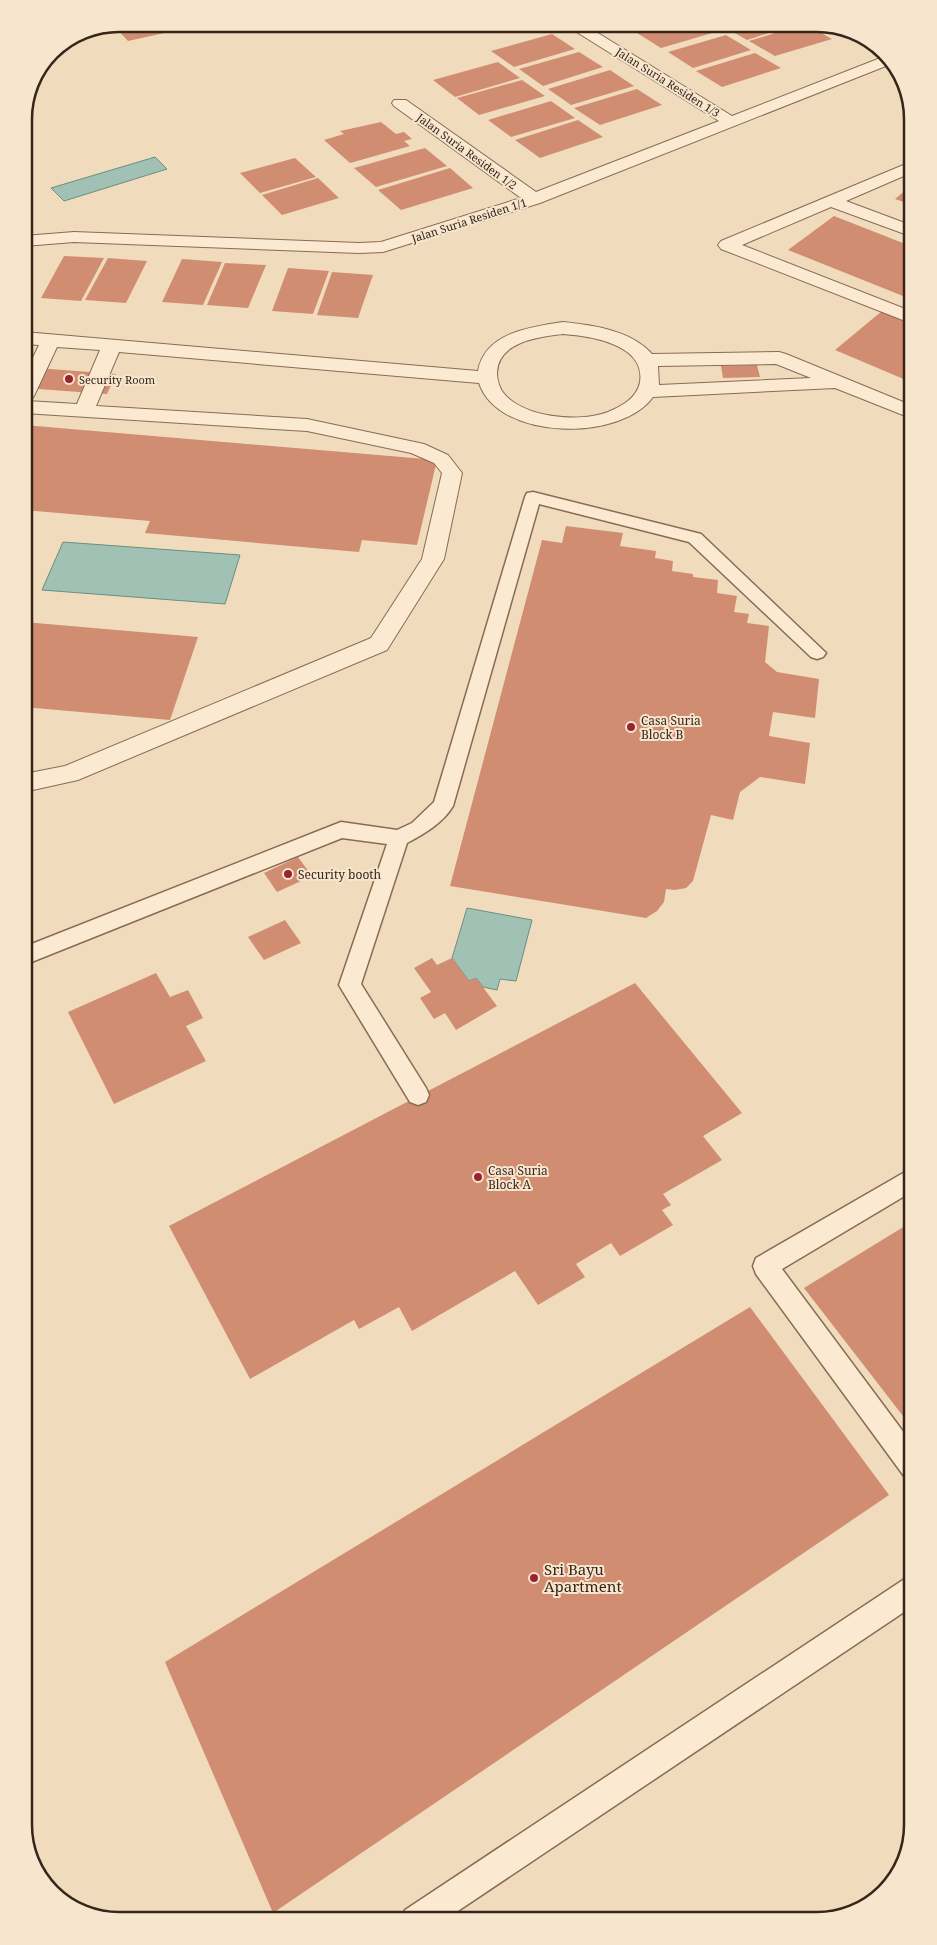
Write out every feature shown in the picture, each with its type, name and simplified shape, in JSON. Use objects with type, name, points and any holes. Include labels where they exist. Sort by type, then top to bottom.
[{"type":"street","name":"Jalan Suria Residen 1/3","points":[[588,33],[730,121]]},
{"type":"street","name":"Jalan Suria Residen 1/1","points":[[33,240],[74,236],[359,248],[383,247],[534,198],[882,62]]},
{"type":"street","name":"Jalan Suria Residen 1/2","points":[[400,103],[534,198]]},
{"type":"street","points":[[904,170],[727,245],[904,314]]},
{"type":"street","points":[[831,201],[904,229]]},
{"type":"street","points":[[562,328],[588,330],[612,336],[632,346],[646,360],[652,375],[648,391],[636,405],[616,416],[590,422],[561,423],[534,418],[510,408],[494,394],[487,378],[489,363],[499,349],[516,338],[538,331],[562,328]]},
{"type":"street","points":[[33,339],[487,378]]},
{"type":"street","points":[[33,378],[51,340]]},
{"type":"street","points":[[84,411],[112,345]]},
{"type":"street","points":[[646,360],[779,358],[904,409]]},
{"type":"street","points":[[648,391],[840,383]]},
{"type":"street","points":[[33,408],[307,425],[417,448],[441,459],[452,472],[433,559],[379,644],[68,774],[33,781]]},
{"type":"lane","points":[[33,953],[341,830],[399,838],[419,828],[442,806],[533,497],[695,538],[817,653]]},
{"type":"lane","points":[[399,838],[350,985],[418,1094]]},
{"type":"lane","points":[[904,1184],[764,1266],[904,1455]]},
{"type":"lane","points":[[430,1912],[904,1596]]},
{"type":"shaded area","points":[[155,157],[167,169],[64,201],[51,188]]},
{"type":"shaded area","points":[[63,542],[240,555],[225,604],[42,590]]},
{"type":"shaded area","points":[[467,908],[532,920],[516,981],[500,979],[497,990],[483,987],[476,978],[469,981],[452,958]]},
{"type":"building","points":[[120,32],[169,32],[128,41]]},
{"type":"building","points":[[638,33],[713,33],[661,48]]},
{"type":"building","points":[[735,33],[769,33],[747,40]]},
{"type":"building","points":[[776,33],[821,33],[832,39],[775,56],[749,41]]},
{"type":"building","points":[[552,34],[575,49],[514,67],[491,51]]},
{"type":"building","points":[[726,35],[751,50],[693,68],[668,52]]},
{"type":"building","points":[[579,52],[603,67],[543,86],[519,69]]},
{"type":"building","points":[[755,53],[781,68],[722,87],[696,71]]},
{"type":"building","points":[[498,62],[520,78],[455,97],[433,80]]},
{"type":"building","points":[[610,70],[634,86],[571,105],[548,89]]},
{"type":"building","points":[[522,80],[545,96],[479,115],[457,98]]},
{"type":"building","points":[[637,89],[662,105],[600,125],[574,108]]},
{"type":"building","points":[[551,101],[575,118],[511,137],[488,120]]},
{"type":"building","points":[[578,120],[603,137],[540,158],[515,140]]},
{"type":"building","points":[[381,122],[396,134],[404,132],[412,139],[404,141],[410,146],[350,163],[324,140],[344,134],[340,131]]},
{"type":"building","points":[[425,148],[447,166],[376,187],[354,168]]},
{"type":"building","points":[[295,158],[316,177],[260,193],[240,173]]},
{"type":"building","points":[[450,168],[473,188],[401,210],[378,190]]},
{"type":"building","points":[[318,178],[339,198],[282,215],[262,195]]},
{"type":"building","points":[[904,192],[904,202],[895,199]]},
{"type":"building","points":[[834,216],[904,243],[904,296],[788,250]]},
{"type":"building","points":[[64,256],[104,258],[81,301],[41,298]]},
{"type":"building","points":[[108,258],[147,261],[126,303],[85,300]]},
{"type":"building","points":[[182,259],[222,262],[203,305],[162,302]]},
{"type":"building","points":[[225,263],[266,265],[248,308],[207,305]]},
{"type":"building","points":[[288,268],[329,271],[313,314],[272,311]]},
{"type":"building","points":[[332,272],[373,275],[358,318],[317,315]]},
{"type":"building","points":[[882,311],[904,320],[904,379],[835,350]]},
{"type":"building","points":[[757,365],[760,377],[723,378],[721,366]]},
{"type":"building","name":"Security Room","points":[[33,368],[116,374],[107,394],[33,389]]},
{"type":"building","points":[[33,426],[437,460],[417,545],[362,540],[359,552],[145,533],[150,521],[33,511]]},
{"type":"building","name":"Casa Suria Block B","points":[[566,526],[623,533],[620,546],[656,551],[655,558],[673,561],[672,571],[693,574],[693,577],[718,580],[717,593],[737,596],[734,612],[749,614],[747,623],[769,626],[765,662],[777,672],[819,679],[815,718],[773,712],[769,736],[810,743],[805,784],[760,777],[740,792],[733,820],[711,815],[693,881],[686,888],[666,889],[664,902],[657,911],[646,918],[450,886],[542,540],[562,543]]},
{"type":"building","points":[[33,623],[198,637],[170,720],[33,708]]},
{"type":"building","name":"Security booth","points":[[298,857],[312,876],[277,892],[264,873]]},
{"type":"building","points":[[285,920],[301,943],[264,960],[248,937]]},
{"type":"building","points":[[432,958],[437,965],[452,958],[469,981],[476,978],[497,1006],[456,1030],[445,1013],[434,1019],[420,998],[431,992],[414,968]]},
{"type":"building","points":[[156,973],[170,997],[188,990],[203,1018],[186,1026],[206,1061],[114,1104],[68,1012]]},
{"type":"building","name":"Casa Suria Block A","points":[[635,983],[742,1113],[703,1136],[722,1160],[663,1194],[671,1205],[662,1210],[673,1225],[620,1256],[611,1243],[576,1264],[585,1277],[538,1305],[515,1271],[412,1331],[399,1307],[359,1329],[354,1320],[250,1379],[169,1226]]},
{"type":"building","points":[[904,1227],[904,1417],[804,1288]]},
{"type":"building","name":"Sri Bayu Apartment","points":[[750,1307],[889,1495],[274,1912],[273,1912],[165,1662]]},
{"type":"place","name":"Security Room","points":[[69,379]]},
{"type":"place","name":"Casa Suria Block B","points":[[631,727]]},
{"type":"place","name":"Security booth","points":[[288,874]]},
{"type":"place","name":"Casa Suria Block A","points":[[478,1177]]},
{"type":"place","name":"Sri Bayu Apartment","points":[[534,1578]]}]
